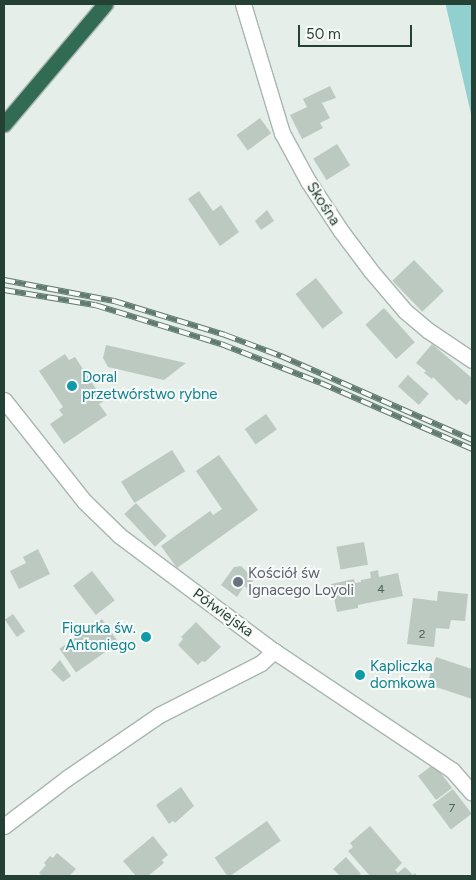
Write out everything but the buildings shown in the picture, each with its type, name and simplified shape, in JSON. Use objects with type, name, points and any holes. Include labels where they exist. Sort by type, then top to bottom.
[{"type":"highway","points":[[4,124],[105,4]]},
{"type":"street","name":"Skośna","points":[[243,4],[282,133],[308,181],[341,232],[371,272],[405,311],[429,331],[472,360]]},
{"type":"street","name":"Półwiejska","points":[[4,400],[84,501],[120,536],[274,650],[452,770],[472,793]]},
{"type":"street","points":[[4,826],[67,778],[159,715],[261,663],[274,650]]},
{"type":"water","points":[[446,4],[472,4],[472,118],[446,6]]},
{"type":"railway","points":[[4,280],[114,301],[225,335],[281,356],[472,440]]},
{"type":"railway","points":[[4,290],[95,305],[221,344],[321,383],[472,449]]},
{"type":"place","name":"Doral przetwórstwo rybne","points":[[72,386]]},
{"type":"place","name":"Kościół św Ignacego Loyoli","points":[[238,582]]},
{"type":"place","name":"Figurka św. Antoniego","points":[[146,637]]},
{"type":"place","name":"Kapliczka domkowa","points":[[360,675]]}]
